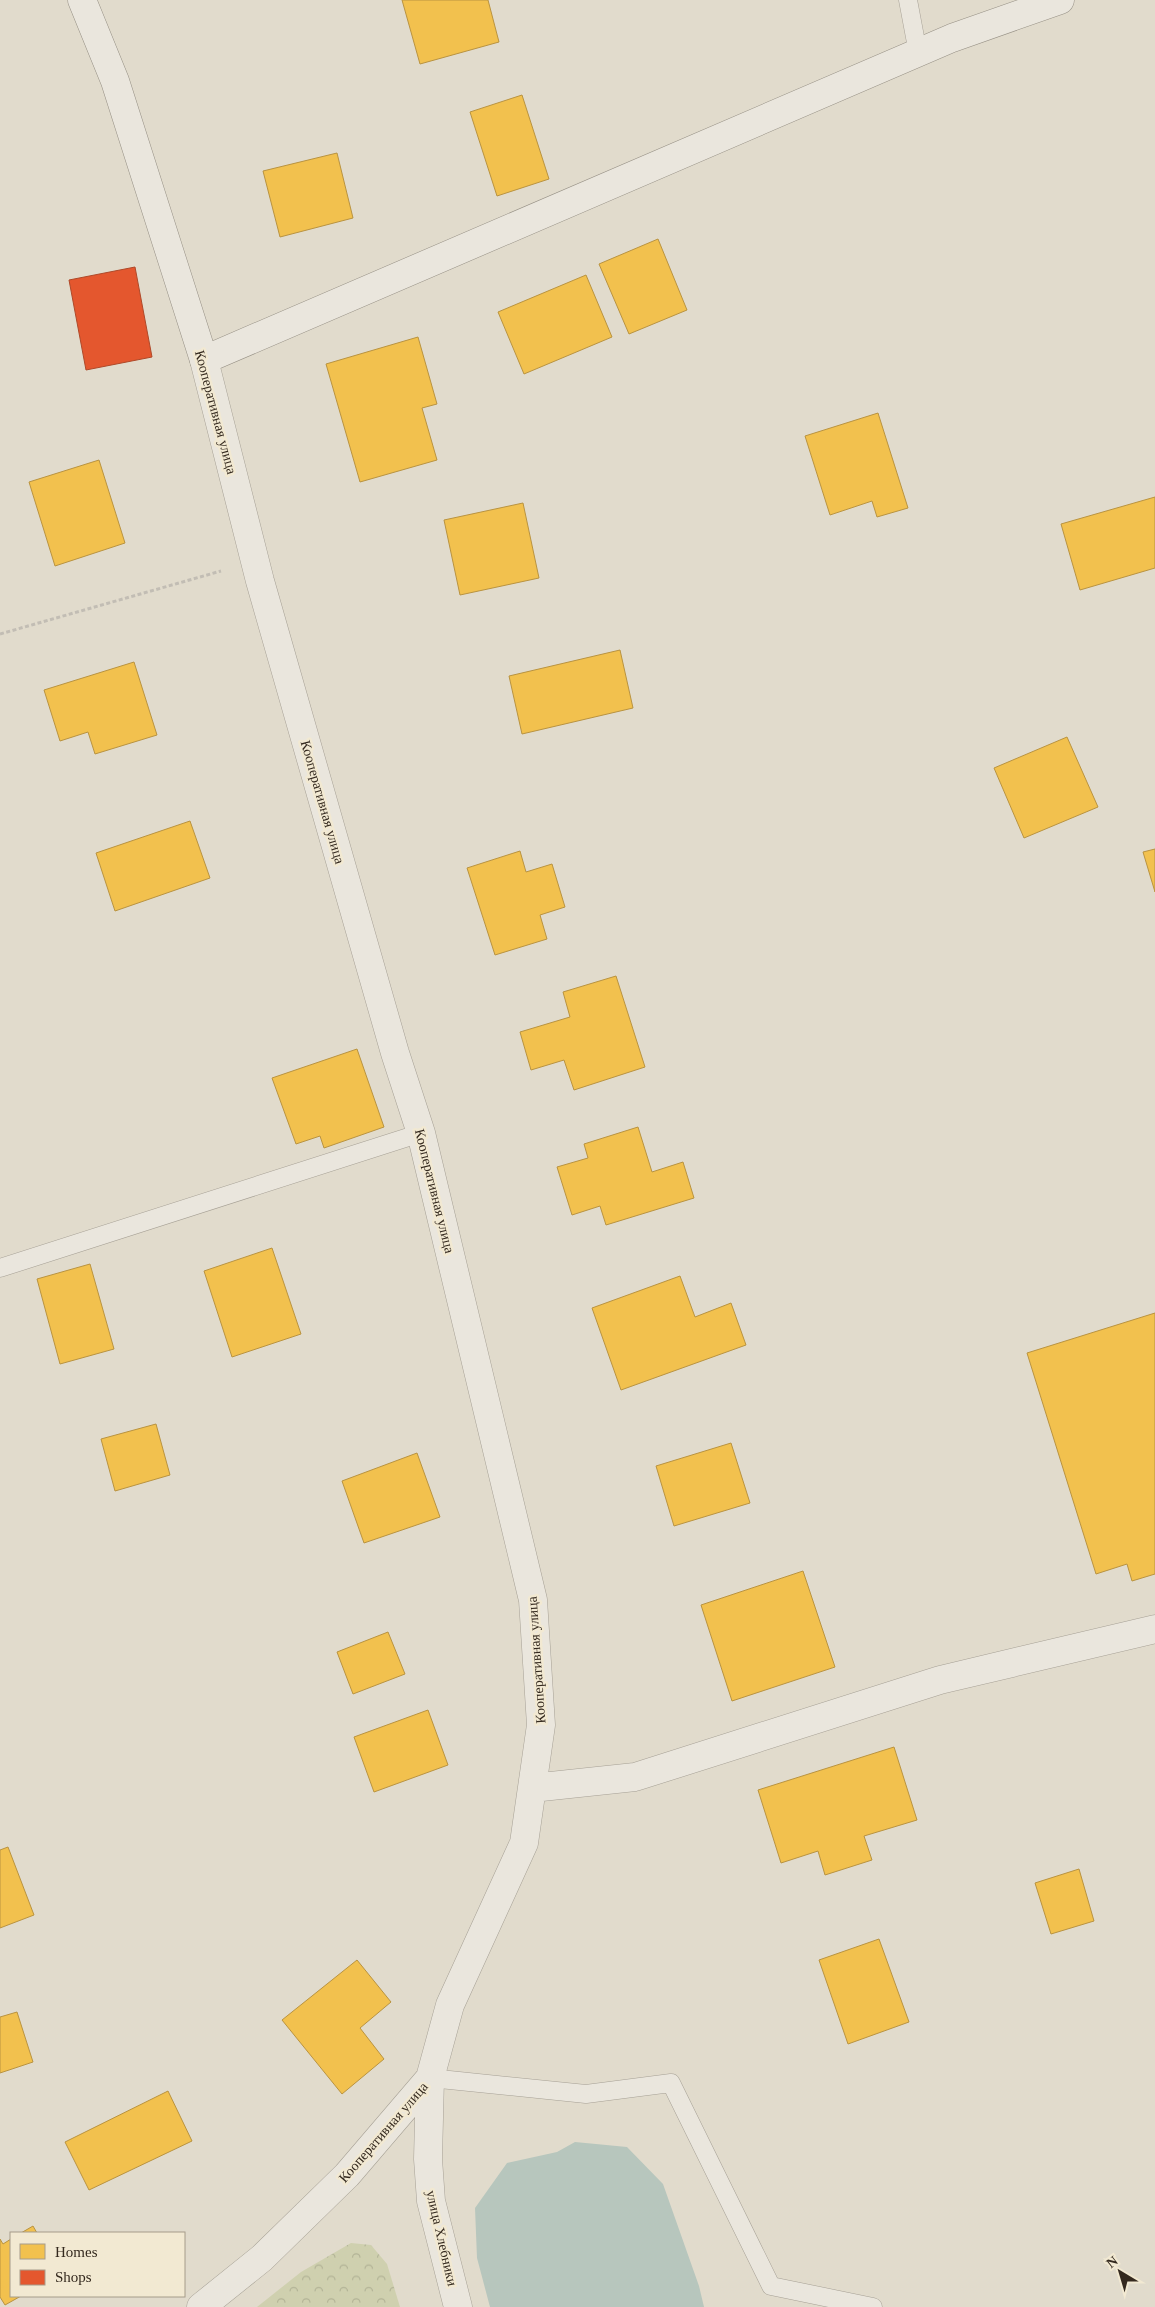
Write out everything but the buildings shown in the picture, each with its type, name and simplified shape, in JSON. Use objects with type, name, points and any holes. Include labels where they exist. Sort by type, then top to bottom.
[{"type":"street","name":"Кооперативная улица","points":[[82,0],[115,81],[204,360],[255,561],[395,1053],[421,1133],[533,1600],[541,1725],[524,1843],[450,2005],[430,2078],[347,2175],[262,2258],[201,2307]]},
{"type":"street","points":[[204,360],[952,38],[1060,0]]},
{"type":"street","points":[[532,1788],[636,1777],[940,1680],[1155,1629]]},
{"type":"street","name":"улица Хлебники","points":[[430,2078],[428,2159],[431,2201],[458,2307]]},
{"type":"lane","points":[[908,0],[918,53]]},
{"type":"lane","points":[[0,1268],[421,1133]]},
{"type":"lane","points":[[430,2078],[586,2094],[671,2083],[771,2286],[873,2307]]},
{"type":"path","points":[[0,634],[255,561]]},
{"type":"green space","points":[[351,2243],[371,2245],[387,2264],[400,2307],[257,2307],[301,2272]]},
{"type":"shaded area","points":[[575,2142],[627,2147],[663,2184],[699,2286],[704,2307],[490,2307],[477,2258],[475,2208],[507,2163],[557,2152]]}]
